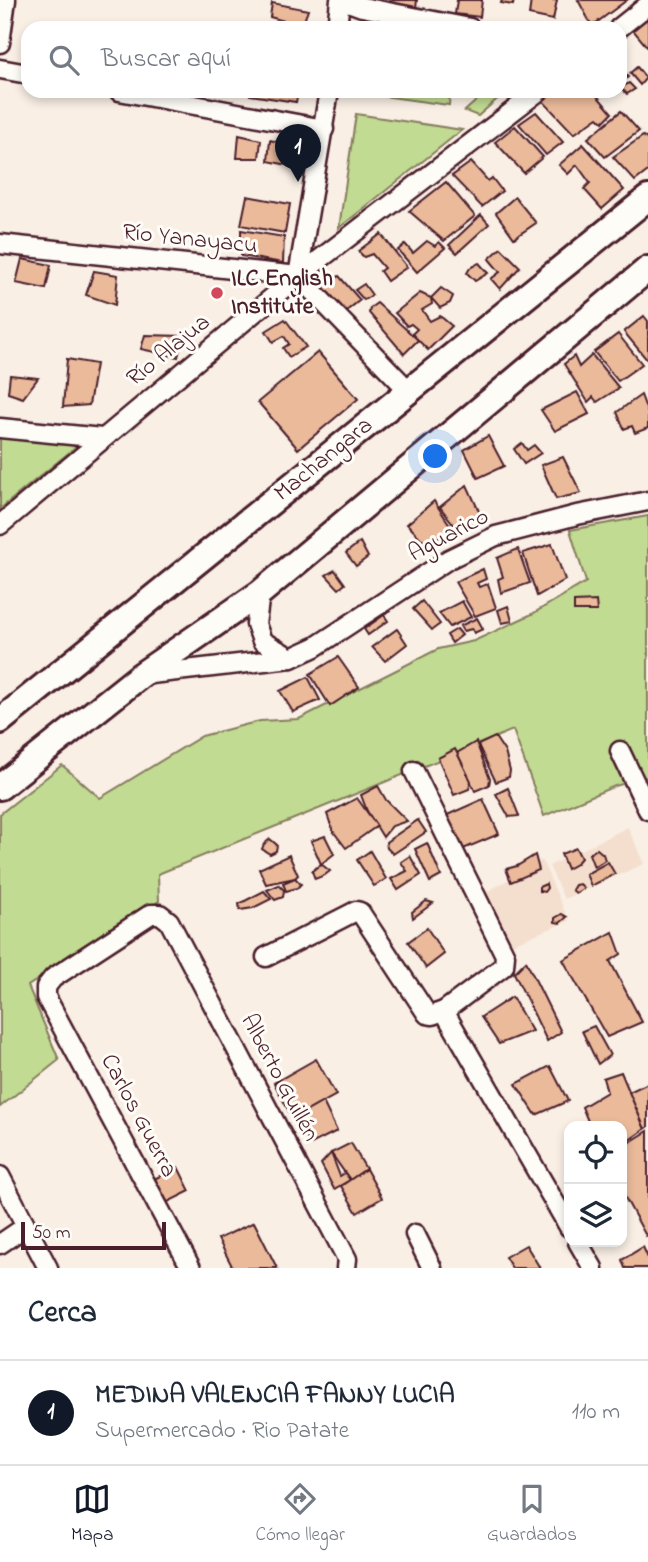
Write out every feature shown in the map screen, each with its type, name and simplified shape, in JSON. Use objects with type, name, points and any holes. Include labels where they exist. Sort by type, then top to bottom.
[{"type":"street","points":[[0,43],[6,0]]},
{"type":"street","points":[[338,21],[342,0],[362,7],[434,21]]},
{"type":"street","points":[[627,22],[648,5]]},
{"type":"street","points":[[0,69],[21,73]]},
{"type":"street","points":[[156,98],[324,130]]},
{"type":"street","points":[[328,98],[299,276],[409,391]]},
{"type":"street","name":"Río Alajua","points":[[0,525],[299,276],[530,98]]},
{"type":"street","name":"Machangara","points":[[0,721],[648,198]]},
{"type":"street","name":"Río Yanayacu","points":[[0,244],[299,276]]},
{"type":"street","points":[[0,787],[141,676],[260,593],[648,269]]},
{"type":"street","points":[[0,428],[102,438]]},
{"type":"street","name":"Aguarico","points":[[141,676],[291,658],[315,648],[449,559],[496,536],[577,515],[648,501]]},
{"type":"street","points":[[260,593],[256,624],[262,641],[291,658]]},
{"type":"street","points":[[620,751],[648,810]]},
{"type":"street","points":[[266,957],[356,911],[360,912],[426,1014],[432,1015],[444,1011],[504,966],[505,955],[414,771]]},
{"type":"street","name":"Alberto Guillén","points":[[46,987],[53,978],[151,914],[160,914],[169,921],[347,1259],[346,1268]]},
{"type":"street","name":"Carlos Guerra","points":[[46,987],[46,997],[191,1268]]},
{"type":"street","points":[[444,1011],[564,1218]]},
{"type":"street","points":[[0,1176],[48,1268]]},
{"type":"street","points":[[0,1244],[25,1227]]},
{"type":"street","points":[[415,1234],[432,1268]]},
{"type":"street","points":[[581,1247],[593,1268]]},
{"type":"shaded area","points":[[628,827],[644,864],[564,899],[549,866]]},
{"type":"shaded area","points":[[542,860],[569,921],[512,944],[485,893]]},
{"type":"green space","points":[[397,98],[450,98],[449,105]]},
{"type":"green space","points":[[479,98],[498,98],[478,116],[465,111]]},
{"type":"green space","points":[[356,114],[462,130],[339,228]]},
{"type":"green space","points":[[0,436],[77,446],[0,509]]},
{"type":"green space","points":[[648,516],[648,777],[615,786],[544,816],[513,730],[158,874],[159,901],[28,986],[59,1060],[0,1107],[0,814],[62,765],[100,798],[202,736],[260,721],[299,719],[438,649],[474,641],[532,614],[586,582],[570,530]]},
{"type":"building","points":[[390,0],[417,0],[416,8],[389,5]]},
{"type":"building","points":[[457,0],[482,0],[480,17],[455,14]]},
{"type":"building","points":[[502,0],[514,0],[513,5],[501,3]]},
{"type":"building","points":[[531,0],[557,0],[553,20],[529,15]]},
{"type":"building","points":[[578,0],[627,0],[599,21],[589,21]]},
{"type":"building","points":[[272,3],[308,10],[304,21],[284,21],[270,17]]},
{"type":"building","points":[[648,18],[648,48],[633,30]]},
{"type":"building","points":[[637,67],[646,78],[640,85],[630,73]]},
{"type":"building","points":[[627,84],[635,89],[627,94]]},
{"type":"building","points":[[270,98],[297,98],[296,102]]},
{"type":"building","points":[[599,98],[612,113],[603,122],[598,117],[574,134],[542,100]]},
{"type":"building","points":[[621,111],[639,131],[605,157],[588,138]]},
{"type":"building","points":[[536,112],[563,142],[546,155],[519,124]]},
{"type":"building","points":[[515,126],[543,157],[524,173],[495,142]]},
{"type":"building","points":[[239,135],[261,140],[259,158],[237,158]]},
{"type":"building","points":[[643,136],[648,140],[648,171],[635,181],[613,157]]},
{"type":"building","points":[[270,140],[292,146],[288,165],[268,161]]},
{"type":"building","points":[[583,144],[624,190],[602,209],[584,189],[590,183],[577,165],[568,174],[559,165]]},
{"type":"building","points":[[471,162],[488,181],[492,178],[502,191],[482,207],[452,176]]},
{"type":"building","points":[[446,182],[475,216],[444,241],[409,211]]},
{"type":"building","points":[[247,196],[290,204],[285,233],[241,225]]},
{"type":"building","points":[[515,197],[536,223],[514,238],[496,213]]},
{"type":"building","points":[[481,215],[489,224],[457,253],[449,245]]},
{"type":"building","points":[[241,230],[284,237],[283,263],[241,256]]},
{"type":"building","points":[[381,234],[407,267],[387,281],[380,271],[384,268],[372,254],[364,257],[358,251]]},
{"type":"building","points":[[427,241],[435,246],[439,242],[445,248],[417,272],[398,250],[405,244],[413,253]]},
{"type":"building","points":[[501,248],[520,267],[500,289],[491,279],[500,272],[489,259]]},
{"type":"building","points":[[22,259],[51,265],[46,289],[16,283]]},
{"type":"building","points":[[479,263],[488,273],[475,281],[467,273]]},
{"type":"building","points":[[94,271],[118,275],[115,305],[86,295]]},
{"type":"building","points":[[339,276],[360,300],[345,312],[323,287]]},
{"type":"building","points":[[364,284],[372,295],[364,300],[355,290]]},
{"type":"building","points":[[441,288],[453,296],[450,303],[440,308],[431,298]]},
{"type":"building","points":[[420,293],[431,298],[432,304],[422,310],[430,321],[440,316],[452,326],[428,350],[412,334],[417,329],[411,324],[407,326],[395,313]]},
{"type":"building","points":[[377,303],[418,340],[404,354],[369,313],[370,308]]},
{"type":"building","points":[[644,316],[648,321],[648,361],[624,332]]},
{"type":"building","points":[[285,319],[306,347],[289,357],[283,348],[289,344],[284,336],[273,342],[266,331]]},
{"type":"building","points":[[618,334],[642,364],[618,381],[594,352]]},
{"type":"building","points":[[145,335],[183,336],[178,357],[141,349]]},
{"type":"building","points":[[318,352],[358,399],[298,449],[258,402]]},
{"type":"building","points":[[592,355],[619,388],[597,402],[593,397],[588,402],[564,364],[574,356],[579,367]]},
{"type":"building","points":[[67,359],[96,364],[89,405],[63,407]]},
{"type":"building","points":[[10,375],[38,378],[23,398],[8,393]]},
{"type":"building","points":[[577,392],[589,414],[555,431],[541,410]]},
{"type":"building","points":[[641,395],[648,414],[648,428],[635,433],[632,426],[624,429],[617,412]]},
{"type":"building","points":[[488,436],[504,466],[478,478],[464,450]]},
{"type":"building","points":[[522,443],[527,450],[534,445],[541,453],[524,464],[514,449]]},
{"type":"building","points":[[563,457],[581,493],[556,499],[541,465]]},
{"type":"building","points":[[467,485],[483,520],[459,531],[440,507]]},
{"type":"building","points":[[434,501],[452,528],[428,546],[407,524]]},
{"type":"building","points":[[360,542],[368,557],[356,566],[346,553]]},
{"type":"building","points":[[552,544],[565,580],[537,596],[523,553]]},
{"type":"building","points":[[518,549],[530,583],[501,593],[498,579],[503,577],[497,558]]},
{"type":"building","points":[[483,569],[486,579],[477,583],[479,587],[488,584],[496,608],[475,616],[455,582]]},
{"type":"building","points":[[335,570],[345,584],[339,589],[326,575]]},
{"type":"building","points":[[422,601],[440,624],[432,630],[413,609]]},
{"type":"building","points":[[462,601],[471,617],[450,627],[439,613]]},
{"type":"building","points":[[596,601],[597,611],[574,611],[574,602]]},
{"type":"building","points":[[508,606],[512,621],[502,623],[498,610]]},
{"type":"building","points":[[384,615],[388,621],[368,635],[364,629]]},
{"type":"building","points":[[477,618],[483,629],[474,633],[472,629],[463,631],[460,626]]},
{"type":"building","points":[[397,629],[407,644],[385,661],[372,647]]},
{"type":"building","points":[[457,629],[462,635],[452,643],[447,635]]},
{"type":"building","points":[[338,657],[359,687],[330,706],[310,674]]},
{"type":"building","points":[[308,677],[320,700],[293,712],[280,691]]},
{"type":"building","points":[[495,737],[505,752],[510,771],[509,777],[496,782],[478,745]]},
{"type":"building","points":[[476,742],[490,779],[489,785],[475,791],[457,753]]},
{"type":"building","points":[[455,749],[471,781],[469,789],[454,795],[438,758]]},
{"type":"building","points":[[378,786],[386,800],[407,821],[392,826],[383,837],[367,811],[361,795]]},
{"type":"building","points":[[508,788],[519,816],[509,817],[496,794]]},
{"type":"building","points":[[357,798],[377,826],[346,848],[333,831],[327,814]]},
{"type":"building","points":[[483,799],[499,834],[461,850],[445,816]]},
{"type":"building","points":[[418,820],[426,832],[393,854],[387,848],[386,842]]},
{"type":"building","points":[[325,836],[334,854],[321,864],[311,841]]},
{"type":"building","points":[[270,839],[277,845],[276,851],[270,854],[262,849]]},
{"type":"building","points":[[427,843],[441,876],[430,882],[415,849]]},
{"type":"building","points":[[576,848],[581,858],[567,869],[561,854]]},
{"type":"building","points":[[597,849],[605,860],[594,867],[589,854]]},
{"type":"building","points":[[370,851],[386,879],[374,886],[357,860]]},
{"type":"building","points":[[289,855],[298,875],[266,884],[259,869]]},
{"type":"building","points":[[535,855],[539,870],[511,882],[506,869]]},
{"type":"building","points":[[410,856],[421,875],[398,890],[391,879],[407,871],[401,862]]},
{"type":"building","points":[[608,862],[615,874],[591,886],[586,874]]},
{"type":"building","points":[[321,864],[330,871],[315,879],[312,871]]},
{"type":"building","points":[[295,878],[301,884],[286,891],[283,883]]},
{"type":"building","points":[[546,884],[544,892],[539,891],[539,887]]},
{"type":"building","points":[[580,884],[584,888],[576,893],[572,890],[575,885]]},
{"type":"building","points":[[279,885],[284,890],[283,897],[275,900],[267,890]]},
{"type":"building","points":[[264,891],[271,899],[253,908],[240,910],[239,904]]},
{"type":"building","points":[[426,901],[433,903],[413,918],[412,912]]},
{"type":"building","points":[[562,914],[567,917],[560,923],[555,922],[555,918]]},
{"type":"building","points":[[427,928],[444,954],[426,968],[408,942]]},
{"type":"building","points":[[613,932],[621,954],[610,961],[642,1022],[607,1037],[563,960]]},
{"type":"building","points":[[526,961],[561,1032],[547,1041],[514,973]]},
{"type":"building","points":[[512,997],[532,1031],[499,1044],[481,1017]]},
{"type":"building","points":[[594,1026],[610,1055],[598,1064],[582,1031]]},
{"type":"building","points":[[316,1059],[336,1095],[293,1119],[274,1083]]},
{"type":"building","points":[[550,1066],[568,1101],[536,1115],[516,1084]]},
{"type":"building","points":[[621,1072],[645,1129],[627,1142],[627,1121],[588,1121],[582,1107],[607,1092],[603,1078]]},
{"type":"building","points":[[648,1083],[648,1127],[645,1129],[629,1092]]},
{"type":"building","points":[[323,1102],[337,1131],[311,1144],[293,1119]]},
{"type":"building","points":[[648,1131],[646,1236],[627,1201],[627,1144]]},
{"type":"building","points":[[351,1143],[366,1169],[350,1180],[331,1153]]},
{"type":"building","points":[[331,1153],[340,1176],[345,1173],[350,1180],[334,1189],[321,1164]]},
{"type":"building","points":[[178,1167],[190,1191],[166,1203],[154,1179]]},
{"type":"building","points":[[366,1169],[382,1198],[357,1213],[341,1186]]},
{"type":"building","points":[[254,1222],[277,1268],[233,1268],[218,1239]]},
{"type":"building","points":[[526,1245],[540,1268],[512,1268],[505,1257]]},
{"type":"building","points":[[643,1247],[648,1258],[648,1268],[625,1268],[622,1260]]},
{"type":"place","name":"MEDINA VALENCIA FANNY LUCIA","points":[[298,182]]},
{"type":"place","name":"ILC English Institute","points":[[217,293]]}]
